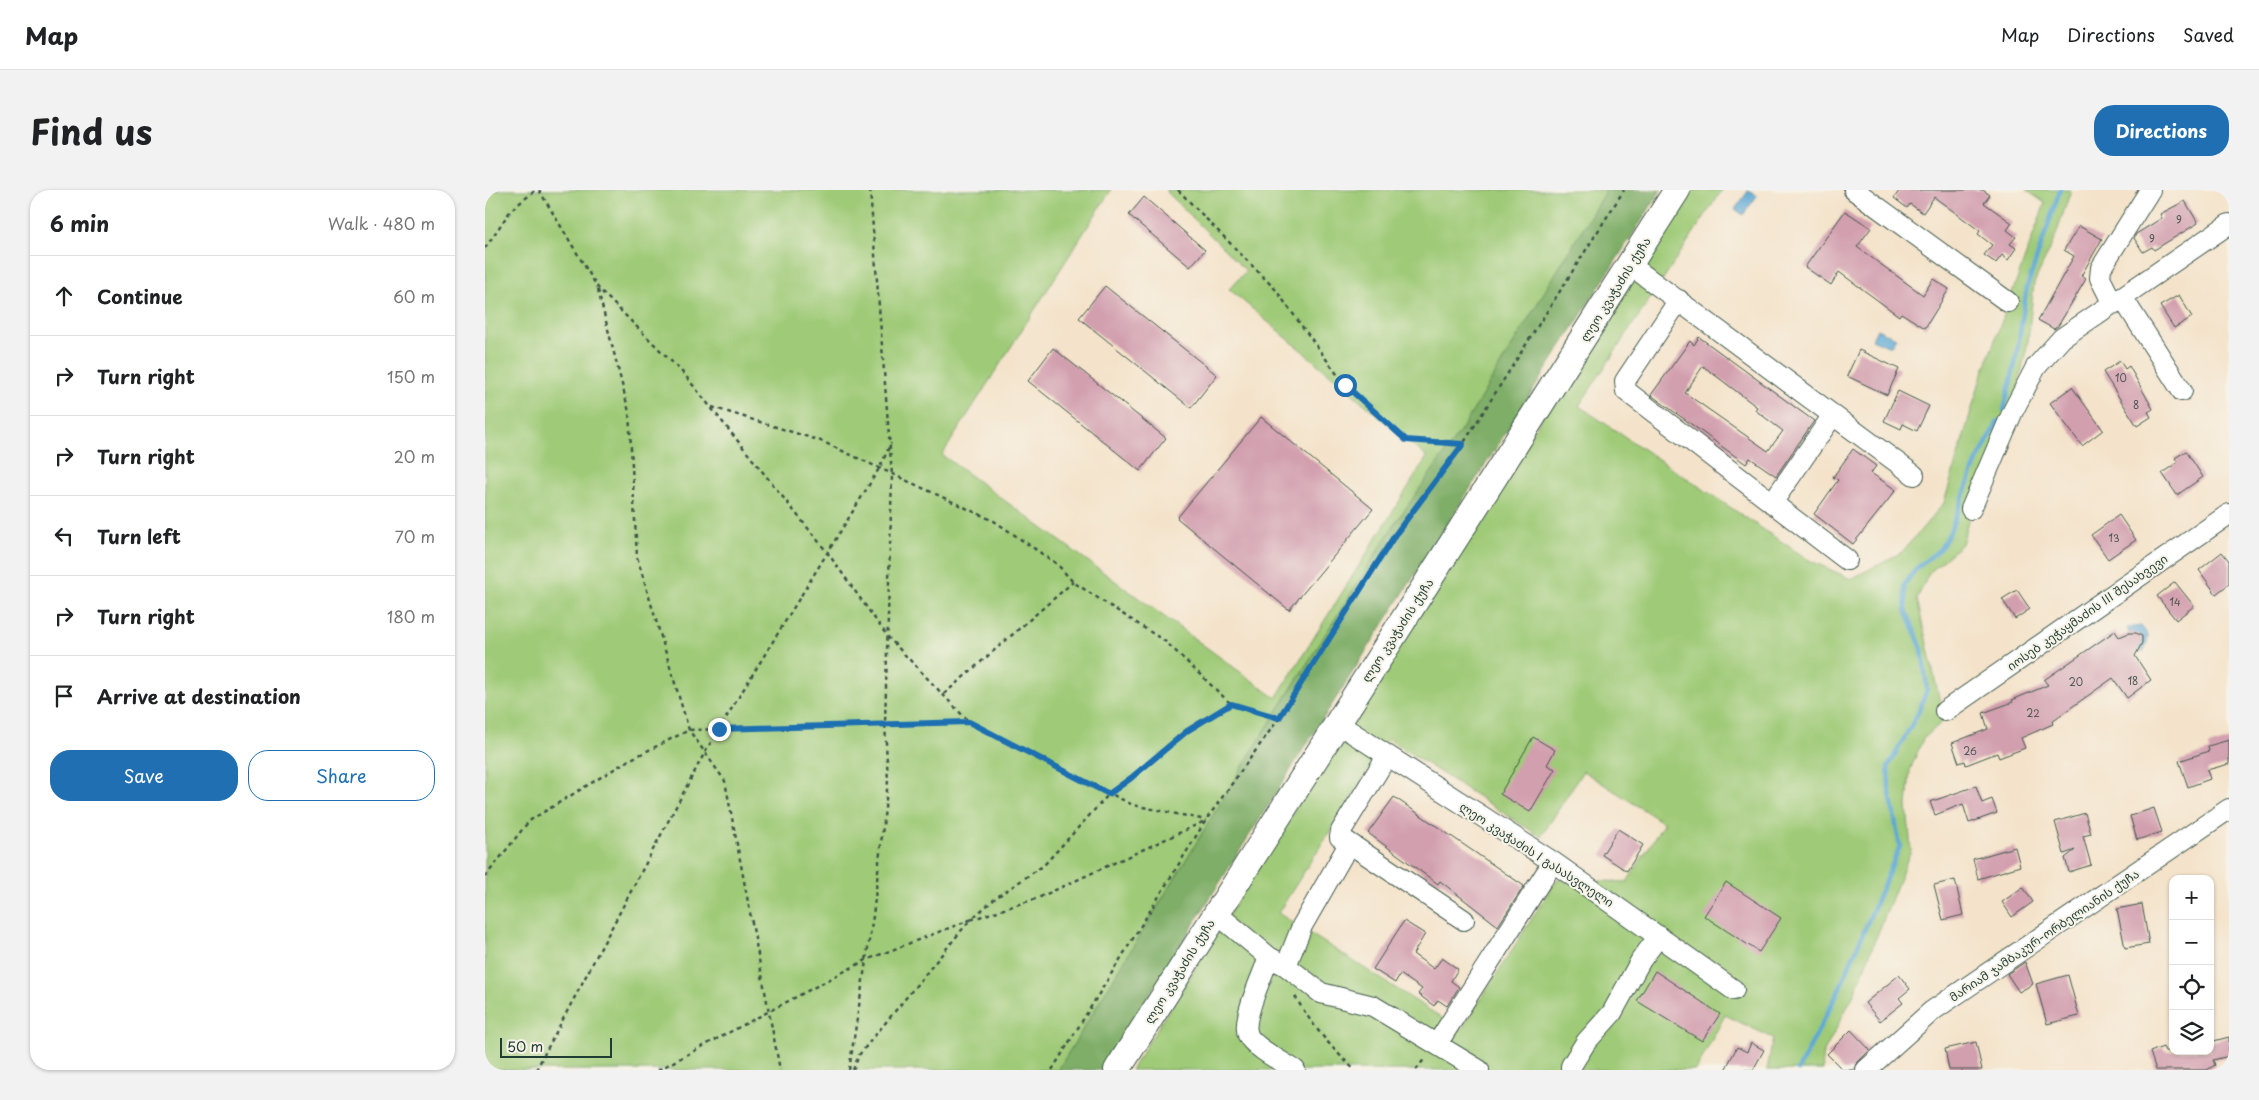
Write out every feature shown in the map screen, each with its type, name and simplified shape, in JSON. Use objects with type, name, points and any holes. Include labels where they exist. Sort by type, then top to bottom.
[{"type":"main road","name":"ლეო კვაჭაძის ქუჩა","points":[[1117,1070],[1677,190]]},
{"type":"street","points":[[1854,190],[2009,302]]},
{"type":"street","points":[[2150,190],[2101,268],[2100,278],[2118,300],[2182,391]]},
{"type":"street","points":[[1971,509],[2013,411],[2036,367],[2062,338],[2229,224]]},
{"type":"street","points":[[1630,266],[1679,300],[1913,475]]},
{"type":"street","points":[[1679,300],[1624,386],[1626,391],[1847,560]]},
{"type":"street","points":[[1772,503],[1833,415]]},
{"type":"street","name":"იოსებ კეჭაყმაძის III შესახვევი","points":[[1945,711],[2229,514]]},
{"type":"street","name":"ლეო კვაჭაძის I გასასვლელი","points":[[1337,723],[1553,862],[1734,990]]},
{"type":"street","points":[[1387,756],[1341,831],[1340,837],[1464,920]]},
{"type":"street","name":"მარიამ ჯამბაკურ-ორბელიანის ქუჩა","points":[[1866,1070],[1932,1012],[2229,809]]},
{"type":"street","points":[[1295,1070],[1253,1043],[1248,1035],[1247,1019],[1277,962],[1301,926],[1349,844]]},
{"type":"street","points":[[1437,1044],[1553,862]]},
{"type":"street","points":[[1216,913],[1277,962],[1321,993],[1373,1006],[1479,1070]]},
{"type":"street","points":[[1568,1069],[1587,1042],[1612,1013],[1641,960],[1659,936]]},
{"type":"path","points":[[485,248],[511,210],[537,190],[598,288],[684,374],[827,552],[888,637],[969,722],[1133,805],[1206,820]]},
{"type":"path","points":[[849,1070],[873,916],[888,781],[885,723],[892,475],[891,442],[870,190]]},
{"type":"path","points":[[1178,190],[1275,289],[1320,348],[1345,385],[1399,434],[1406,440],[1463,444]]},
{"type":"path","points":[[1051,1070],[1206,820],[1279,718],[1395,535],[1463,444],[1624,190]]},
{"type":"path","points":[[598,288],[629,412],[637,557],[689,730],[725,781],[780,1070]]},
{"type":"path","points":[[711,407],[821,441],[880,466],[892,475],[994,521],[1057,564],[1073,582],[1166,642],[1231,704],[1279,718]]},
{"type":"path","points":[[535,1070],[705,752],[880,466],[891,442]]},
{"type":"path","points":[[944,694],[1073,582]]},
{"type":"path","points":[[853,1070],[859,1055],[970,920],[997,896],[1044,865],[1109,794],[1187,731],[1231,704]]},
{"type":"path","points":[[485,877],[529,821],[629,760],[689,730],[969,722]]},
{"type":"path","points":[[657,1070],[866,960],[970,920],[1038,898],[1206,820]]},
{"type":"path","points":[[1293,992],[1302,1008],[1342,1058],[1355,1070]]},
{"type":"green space","points":[[485,190],[1111,190],[942,455],[1276,698],[1427,457],[1229,289],[1246,271],[1165,190],[1606,190],[1462,429],[1394,525],[1246,761],[1058,1070],[485,1070]]},
{"type":"green space","points":[[1606,190],[1661,190],[1306,745],[1102,1070],[1058,1070],[1246,761],[1394,525],[1462,429]]},
{"type":"green space","points":[[1685,190],[1722,190],[1579,406],[1809,560],[1851,579],[1902,552],[1944,503],[1980,381],[2045,203],[2026,190],[2071,190],[2055,238],[2034,283],[2028,341],[2013,411],[1971,509],[1962,544],[1929,573],[1917,599],[1944,720],[1923,739],[1910,770],[1907,806],[1911,850],[1854,994],[1822,1056],[1823,1070],[1767,1070],[1773,1038],[1725,1015],[1696,1070],[1131,1070]],"holes":[[[1388,739],[1541,837],[1583,771],[1664,823],[1627,882],[1557,879],[1461,1030],[1278,913]]]},
{"type":"water","points":[[1749,190],[1757,196],[1743,215],[1735,209]]},
{"type":"water","points":[[1877,329],[1896,338],[1890,347],[1872,339]]},
{"type":"water","points":[[2141,626],[2148,635],[2147,644],[2143,652],[2138,649],[2141,635],[2129,633],[2127,628]]},
{"type":"building","points":[[1900,190],[1983,190],[1990,195],[1984,203],[2012,223],[2007,230],[2016,237],[2010,244],[2016,248],[2008,260],[2002,255],[1996,263],[1984,255],[1992,245],[1978,234],[1980,231],[1934,197],[1923,213],[1910,204],[1907,208],[1894,198]]},
{"type":"building","points":[[1144,197],[1205,250],[1190,267],[1129,215]]},
{"type":"building","points":[[2185,201],[2198,223],[2154,250],[2152,247],[2143,252],[2134,238],[2136,234],[2162,218],[2160,214]]},
{"type":"building","points":[[1845,211],[1871,228],[1857,247],[1923,295],[1933,279],[1949,289],[1925,328],[1901,313],[1899,316],[1839,272],[1831,285],[1805,267]]},
{"type":"building","points":[[2079,226],[2102,239],[2081,276],[2086,279],[2058,326],[2054,329],[2038,320],[2074,256],[2064,250]]},
{"type":"building","points":[[1105,286],[1217,375],[1191,408],[1079,318]]},
{"type":"building","points":[[2179,295],[2192,317],[2174,328],[2160,306]]},
{"type":"building","points":[[1699,337],[1814,421],[1776,476],[1750,458],[1746,464],[1651,395],[1690,341],[1694,345]],"holes":[[[1703,366],[1757,407],[1755,410],[1783,431],[1768,451],[1685,393]]]},
{"type":"building","points":[[1053,348],[1166,438],[1140,471],[1028,381]]},
{"type":"building","points":[[1859,350],[1899,369],[1887,395],[1847,376]]},
{"type":"building","points":[[2120,361],[2125,369],[2129,366],[2153,409],[2148,412],[2151,417],[2137,426],[2103,372]]},
{"type":"building","points":[[2072,387],[2103,430],[2082,446],[2050,403]]},
{"type":"building","points":[[1898,391],[1929,406],[1917,431],[1903,424],[1901,429],[1884,421]]},
{"type":"building","points":[[1261,417],[1373,509],[1289,610],[1177,518]]},
{"type":"building","points":[[1853,449],[1876,466],[1871,473],[1896,490],[1853,544],[1814,514],[1838,480],[1833,477]]},
{"type":"building","points":[[2186,451],[2203,477],[2177,495],[2162,473],[2178,462],[2175,458]]},
{"type":"building","points":[[2119,515],[2136,540],[2108,559],[2091,535]]},
{"type":"building","points":[[2222,552],[2229,561],[2229,584],[2216,594],[2199,570]]},
{"type":"building","points":[[2175,582],[2194,606],[2176,620],[2157,596]]},
{"type":"building","points":[[2017,590],[2030,609],[2015,619],[2002,599]]},
{"type":"building","points":[[2115,631],[2119,637],[2129,633],[2136,633],[2142,636],[2142,643],[2135,656],[2151,680],[2127,698],[2113,678],[2052,721],[2053,724],[2021,738],[2025,748],[1999,758],[1997,753],[1966,765],[1965,761],[1959,763],[1952,743],[1988,729],[1983,713],[2013,702],[2012,700],[2048,685],[2044,680]]},
{"type":"building","points":[[1533,737],[1555,750],[1547,765],[1555,769],[1530,812],[1500,794]]},
{"type":"building","points":[[2229,740],[2229,764],[2207,770],[2210,779],[2188,787],[2179,761],[2209,751],[2208,746]]},
{"type":"building","points":[[1976,786],[1982,803],[1992,799],[1997,813],[1969,823],[1963,804],[1935,815],[1930,802]]},
{"type":"building","points":[[1394,797],[1524,886],[1498,926],[1440,881],[1438,884],[1368,833]]},
{"type":"building","points":[[2154,808],[2162,832],[2137,840],[2130,816]]},
{"type":"building","points":[[2085,813],[2091,834],[2083,836],[2091,865],[2069,872],[2065,858],[2075,850],[2064,854],[2055,822]]},
{"type":"building","points":[[1618,829],[1643,845],[1627,871],[1602,855]]},
{"type":"building","points":[[2015,847],[2020,866],[1978,879],[1973,859]]},
{"type":"building","points":[[1955,880],[1963,915],[1943,920],[1934,885]]},
{"type":"building","points":[[1726,882],[1781,918],[1759,952],[1704,916]]},
{"type":"building","points":[[2023,887],[2033,902],[2012,917],[2002,902]]},
{"type":"building","points":[[2142,904],[2149,944],[2125,948],[2117,909]]},
{"type":"building","points":[[1404,921],[1425,934],[1413,954],[1434,969],[1442,958],[1458,969],[1451,981],[1459,987],[1447,1006],[1438,1000],[1434,1006],[1418,994],[1422,989],[1400,974],[1395,983],[1373,969]]},
{"type":"building","points":[[2025,962],[2033,984],[2019,992],[2007,974]]},
{"type":"building","points":[[1655,971],[1720,1014],[1702,1041],[1637,1001]]},
{"type":"building","points":[[1899,975],[1910,989],[1899,998],[1903,1003],[1880,1021],[1865,1003]]},
{"type":"building","points":[[2068,975],[2079,1016],[2047,1024],[2036,984]]},
{"type":"building","points":[[1851,1030],[1870,1050],[1853,1070],[1843,1070],[1827,1054]]},
{"type":"building","points":[[2229,1037],[2229,1056],[2213,1060],[2215,1065],[2207,1070],[2156,1070],[2150,1052],[2163,1047],[2165,1051],[2169,1051],[2169,1055],[2214,1055],[2214,1041]]},
{"type":"building","points":[[1976,1042],[1982,1070],[1949,1070],[1945,1049]]},
{"type":"building","points":[[1751,1043],[1764,1050],[1753,1070],[1725,1070],[1737,1047],[1747,1052]]},
{"type":"waterway","points":[[2004,410],[2016,359],[2027,287],[2060,190]]},
{"type":"waterway","points":[[1798,1070],[1838,992],[1900,846],[1889,789],[1888,767],[1918,713],[1927,689],[1922,649],[1906,610],[1904,585],[1917,568],[1940,549],[1949,534],[1976,463],[1998,421]]},
{"type":"route","points":[[719,729],[969,722],[1109,794],[1187,731],[1231,704],[1279,718],[1395,535],[1463,444],[1406,440],[1345,385]]}]
